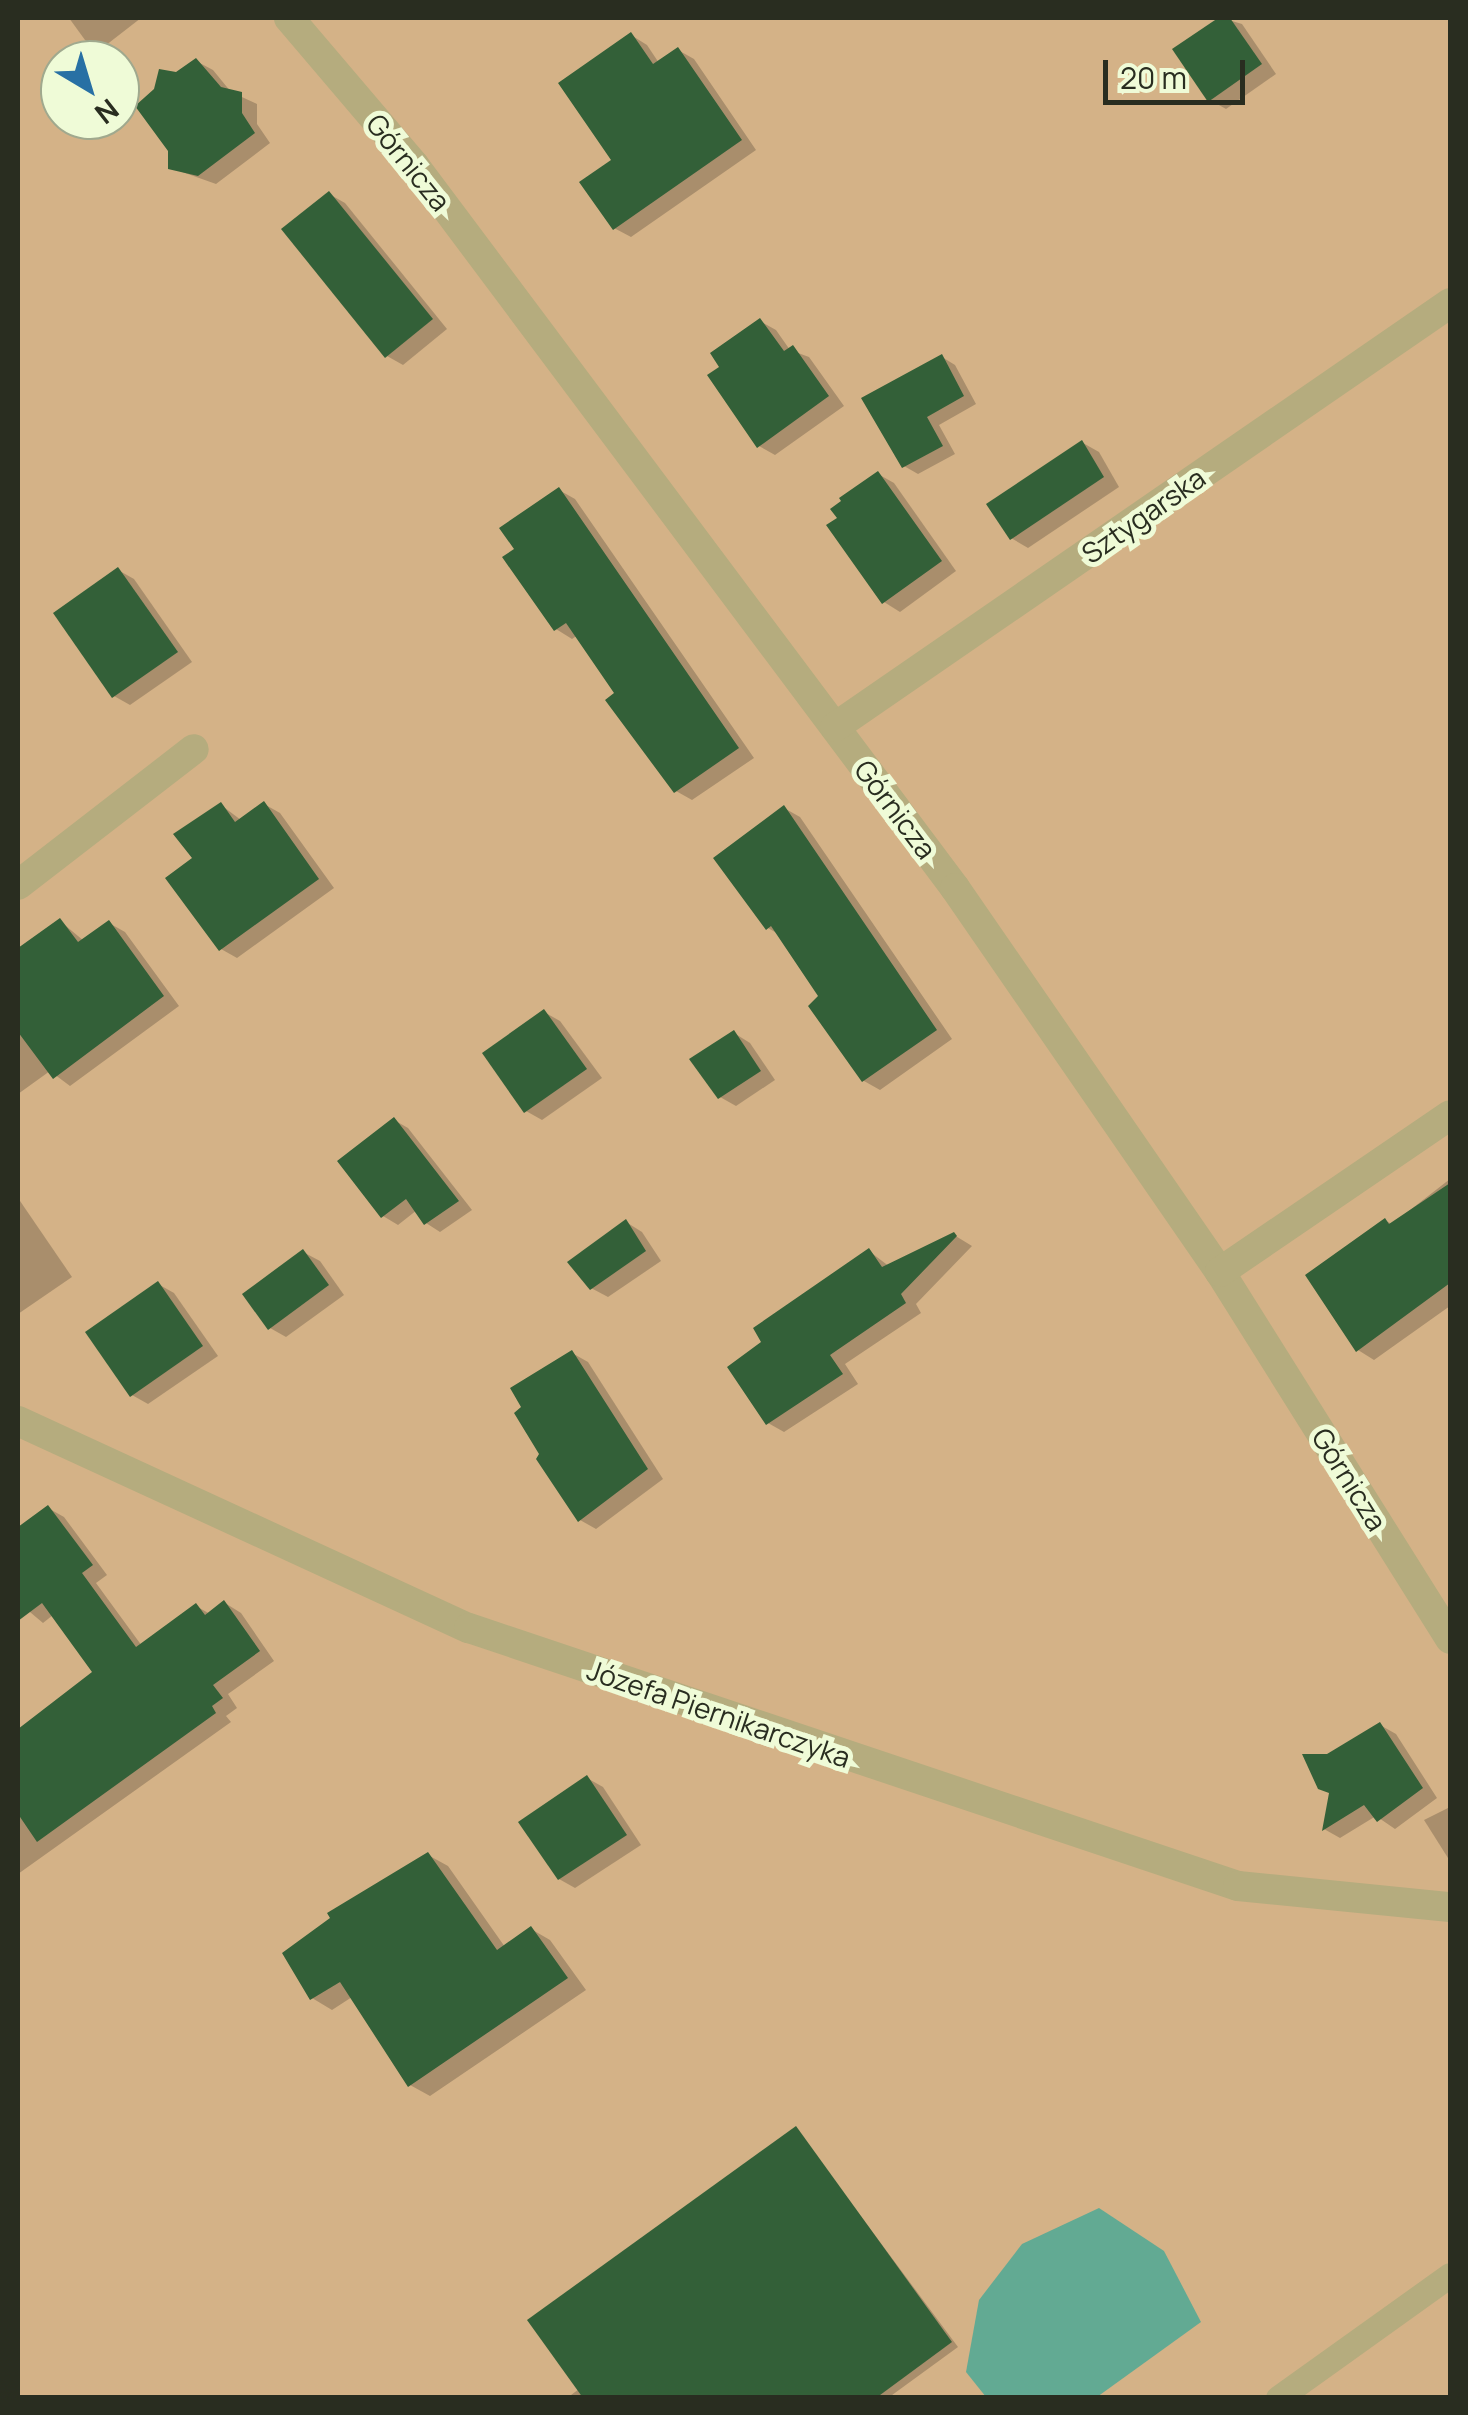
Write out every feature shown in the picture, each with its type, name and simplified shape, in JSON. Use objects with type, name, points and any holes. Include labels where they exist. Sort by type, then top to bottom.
[{"type":"street","name":"Górnicza","points":[[289,18],[414,165],[955,888],[1220,1272],[1450,1639]]},
{"type":"street","name":"Sztygarska","points":[[835,727],[1450,303]]},
{"type":"street","points":[[18,885],[194,749]]},
{"type":"street","points":[[1220,1272],[1450,1116]]},
{"type":"street","name":"Józefa Piernikarczyka","points":[[18,1421],[469,1628],[1238,1886],[1450,1907]]},
{"type":"lane","points":[[1278,2398],[1450,2275]]},
{"type":"shaded area","points":[[18,18],[1450,18],[1450,2397],[18,2397]]},
{"type":"water","points":[[1099,2208],[1164,2251],[1201,2322],[1097,2397],[986,2397],[966,2372],[979,2300],[1022,2244]]},
{"type":"building","points":[[1218,18],[1230,18],[1262,64],[1208,102],[1172,49]]},
{"type":"building","points":[[631,32],[653,64],[678,47],[742,140],[613,230],[579,182],[611,160],[558,83]]},
{"type":"building","points":[[196,58],[221,87],[242,92],[242,113],[255,133],[198,176],[168,169],[168,151],[140,113],[140,102],[154,89],[159,69],[176,72]]},
{"type":"building","points":[[329,191],[433,319],[385,358],[281,229]]},
{"type":"building","points":[[760,318],[784,351],[793,345],[829,396],[757,448],[707,375],[719,367],[710,353]]},
{"type":"building","points":[[942,354],[964,396],[927,417],[943,446],[902,468],[861,398]]},
{"type":"building","points":[[1082,440],[1104,477],[1010,540],[986,504]]},
{"type":"building","points":[[878,471],[942,561],[882,604],[826,525],[837,518],[830,509],[841,501],[839,498]]},
{"type":"building","points":[[559,487],[739,748],[674,793],[605,700],[614,693],[566,623],[554,631],[502,557],[514,549],[499,528]]},
{"type":"building","points":[[118,567],[178,652],[112,698],[53,613]]},
{"type":"building","points":[[264,801],[319,879],[219,951],[165,878],[192,858],[173,834],[221,802],[235,822]]},
{"type":"building","points":[[784,805],[937,1030],[862,1082],[808,1006],[818,996],[771,926],[766,930],[713,858]]},
{"type":"building","points":[[60,918],[78,942],[109,920],[164,996],[53,1079],[18,1032],[18,948]]},
{"type":"building","points":[[544,1009],[587,1069],[524,1113],[482,1053]]},
{"type":"building","points":[[734,1030],[761,1071],[718,1099],[689,1059]]},
{"type":"building","points":[[394,1117],[459,1201],[424,1225],[406,1199],[381,1218],[337,1161]]},
{"type":"building","points":[[1450,1183],[1450,1283],[1356,1352],[1305,1275],[1385,1218],[1389,1224]]},
{"type":"building","points":[[626,1219],[646,1251],[590,1290],[567,1262]]},
{"type":"building","points":[[954,1232],[957,1236],[901,1294],[906,1303],[830,1355],[843,1374],[766,1425],[727,1367],[761,1342],[753,1328],[869,1248],[882,1267]]},
{"type":"building","points":[[303,1249],[329,1285],[268,1330],[242,1294]]},
{"type":"building","points":[[158,1281],[203,1346],[130,1397],[85,1332]]},
{"type":"building","points":[[572,1350],[648,1469],[578,1522],[536,1459],[539,1454],[514,1413],[521,1407],[510,1388]]},
{"type":"building","points":[[48,1505],[93,1565],[82,1573],[136,1647],[196,1603],[205,1615],[224,1600],[260,1651],[213,1685],[223,1698],[212,1706],[216,1713],[37,1842],[18,1814],[18,1729],[92,1672],[42,1603],[18,1621],[18,1527]]},
{"type":"building","points":[[1380,1722],[1423,1788],[1377,1822],[1364,1805],[1322,1831],[1329,1793],[1318,1789],[1302,1754],[1327,1754]]},
{"type":"building","points":[[587,1775],[627,1835],[558,1880],[518,1822]]},
{"type":"building","points":[[428,1852],[497,1950],[531,1926],[568,1978],[408,2087],[340,1982],[310,2000],[282,1953],[330,1918],[327,1913]]},
{"type":"building","points":[[796,2126],[952,2342],[876,2398],[583,2398],[527,2320]]}]
